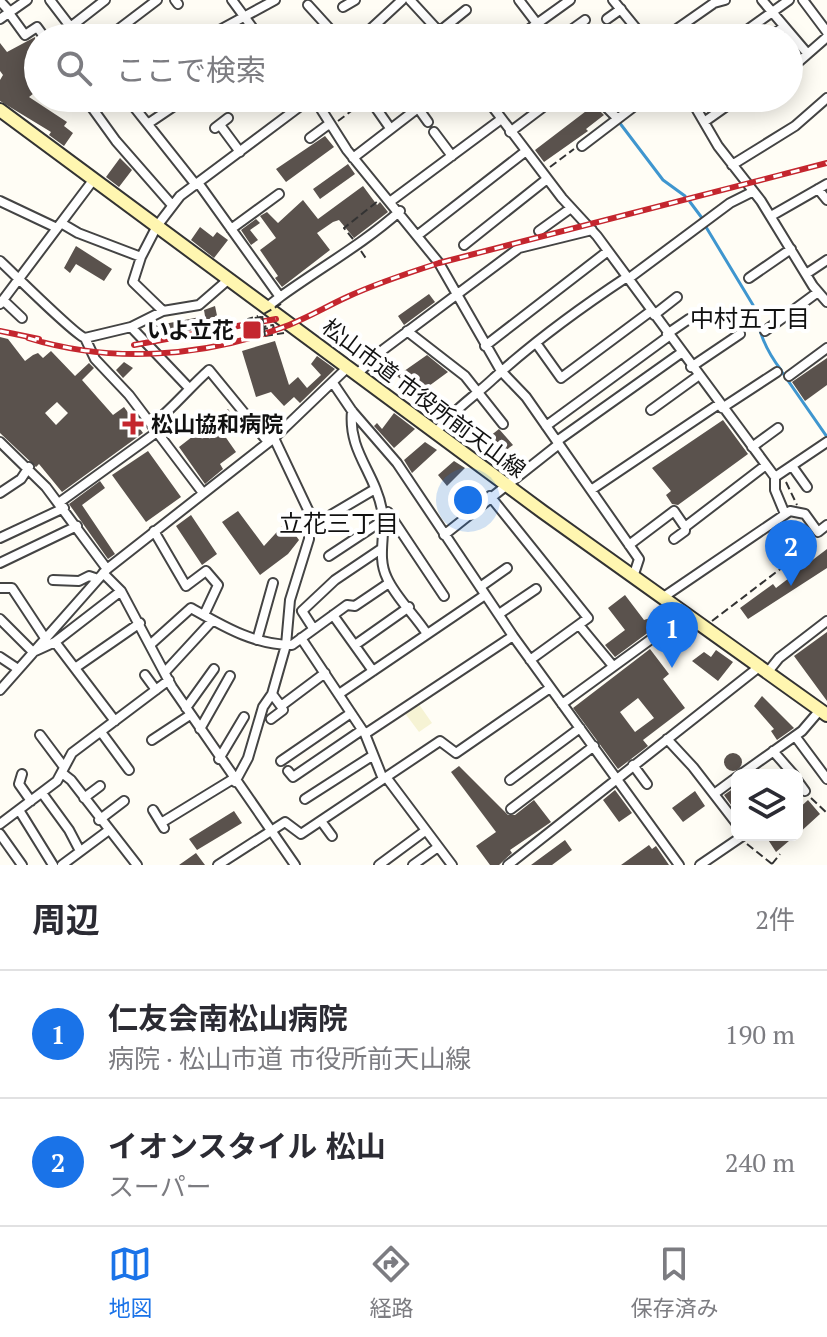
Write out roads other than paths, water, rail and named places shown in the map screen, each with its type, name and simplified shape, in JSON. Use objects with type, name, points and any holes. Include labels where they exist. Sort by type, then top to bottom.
[{"type":"street","points":[[0,19],[27,0]]},
{"type":"street","points":[[50,0],[69,24]]},
{"type":"street","points":[[75,24],[105,0]]},
{"type":"street","points":[[232,0],[250,24]]},
{"type":"street","points":[[230,24],[275,0]]},
{"type":"street","points":[[343,7],[355,0]]},
{"type":"street","points":[[378,24],[402,0]]},
{"type":"street","points":[[410,0],[433,24]]},
{"type":"street","points":[[519,0],[535,24]]},
{"type":"street","points":[[537,24],[570,0]]},
{"type":"street","points":[[684,24],[714,3],[725,0]]},
{"type":"street","points":[[762,0],[782,24]]},
{"type":"street","points":[[755,24],[789,0]]},
{"type":"street","points":[[803,0],[827,34],[803,57]]},
{"type":"street","points":[[0,1],[24,34]]},
{"type":"street","points":[[125,24],[155,1]]},
{"type":"street","points":[[607,19],[616,3],[630,24]]},
{"type":"street","points":[[308,5],[325,24]]},
{"type":"street","points":[[453,24],[466,10]]},
{"type":"street","points":[[579,24],[585,20]]},
{"type":"street","points":[[803,48],[807,53]]},
{"type":"street","points":[[732,165],[795,126],[827,98]]},
{"type":"street","points":[[95,112],[172,205]]},
{"type":"street","points":[[139,112],[231,229],[280,301]]},
{"type":"street","points":[[149,123],[165,112]]},
{"type":"street","points":[[163,311],[133,282],[141,257],[157,226],[172,205],[293,112]]},
{"type":"street","points":[[321,112],[353,158],[418,235],[459,294],[501,371],[546,426],[629,545],[640,565],[634,574]]},
{"type":"street","points":[[379,112],[390,128]]},
{"type":"street","points":[[353,158],[412,112]]},
{"type":"street","points":[[421,112],[428,122]]},
{"type":"street","points":[[495,112],[592,230],[766,465],[778,474]]},
{"type":"street","points":[[510,132],[536,112]]},
{"type":"street","points":[[611,112],[617,118]]},
{"type":"street","points":[[582,146],[625,112]]},
{"type":"street","points":[[698,112],[827,302]]},
{"type":"street","points":[[704,122],[718,112]]},
{"type":"street","name":"松山市道 市役所前天山線","points":[[3,117],[94,179],[229,279],[264,311],[353,371],[823,712]]},
{"type":"street","points":[[228,118],[217,126],[240,152]]},
{"type":"street","points":[[388,198],[500,120]]},
{"type":"street","points":[[310,138],[330,125]]},
{"type":"street","points":[[434,132],[452,156]]},
{"type":"street","points":[[418,235],[526,151]]},
{"type":"street","points":[[464,245],[545,176]]},
{"type":"street","points":[[22,318],[2,299],[94,179]]},
{"type":"street","points":[[771,216],[823,187],[827,200]]},
{"type":"street","points":[[436,432],[478,390],[536,343],[730,203],[752,192]]},
{"type":"street","points":[[231,229],[279,194]]},
{"type":"street","points":[[0,201],[141,257]]},
{"type":"street","points":[[539,231],[571,208]]},
{"type":"street","points":[[264,311],[280,301],[315,269],[357,246],[400,211]]},
{"type":"street","points":[[1,688],[102,573],[271,440],[333,383],[519,248],[592,230]]},
{"type":"street","points":[[749,278],[791,249]]},
{"type":"street","points":[[485,346],[608,251]]},
{"type":"street","points":[[806,274],[827,260]]},
{"type":"street","points":[[0,261],[78,336],[85,338],[131,327],[163,311],[199,305],[229,279]]},
{"type":"street","points":[[765,331],[818,292]]},
{"type":"street","points":[[536,343],[561,378],[677,297]]},
{"type":"street","points":[[546,426],[689,319]]},
{"type":"street","points":[[131,327],[189,388]]},
{"type":"street","points":[[407,331],[446,359],[478,390],[503,424]]},
{"type":"street","points":[[691,367],[740,334]]},
{"type":"street","points":[[85,338],[95,359],[155,428],[203,493]]},
{"type":"street","points":[[789,376],[827,348]]},
{"type":"street","points":[[444,535],[558,443],[681,353]]},
{"type":"street","points":[[0,538],[62,505],[155,428],[209,370],[271,440],[310,514],[309,539],[290,600],[286,645],[272,694],[263,707],[248,758],[234,781],[163,826],[153,810]]},
{"type":"street","points":[[591,490],[777,372]]},
{"type":"street","points":[[651,410],[698,376]]},
{"type":"street","points":[[333,383],[352,411],[397,463],[513,636],[679,865]]},
{"type":"street","points":[[352,411],[351,438],[375,489],[383,518],[381,549],[389,583],[427,634]]},
{"type":"street","points":[[752,447],[778,428]]},
{"type":"street","points":[[0,442],[29,467],[77,526],[102,573],[121,591],[188,711],[295,865]]},
{"type":"street","points":[[785,514],[775,490],[778,474],[827,442]]},
{"type":"street","points":[[674,539],[685,531],[685,527],[766,465]]},
{"type":"street","points":[[792,466],[807,487]]},
{"type":"street","points":[[0,493],[21,479],[29,467]]},
{"type":"street","points":[[331,515],[375,489]]},
{"type":"street","points":[[490,496],[588,618],[530,660]]},
{"type":"street","points":[[665,596],[785,514],[797,510],[818,532],[827,525]]},
{"type":"street","points":[[629,545],[674,511],[685,527]]},
{"type":"street","points":[[329,556],[388,512],[444,596]]},
{"type":"street","points":[[0,563],[77,526]]},
{"type":"street","points":[[0,824],[42,793],[63,770],[72,753],[156,690],[208,618],[218,585],[206,571],[186,586],[154,531]]},
{"type":"street","points":[[313,628],[302,611],[312,599],[381,549]]},
{"type":"street","points":[[339,694],[427,634],[507,568]]},
{"type":"street","points":[[53,580],[79,581],[102,573]]},
{"type":"street","points":[[257,640],[273,583]]},
{"type":"street","points":[[151,644],[191,608],[257,640],[286,645],[347,605],[355,606],[389,583]]},
{"type":"street","points":[[0,588],[12,588],[45,638]]},
{"type":"street","points":[[499,614],[536,589]]},
{"type":"street","points":[[33,652],[55,642],[121,591]]},
{"type":"street","points":[[355,645],[409,607]]},
{"type":"street","points":[[562,704],[688,613]]},
{"type":"street","points":[[333,615],[373,671]]},
{"type":"street","points":[[0,619],[33,652]]},
{"type":"street","points":[[508,865],[633,765],[827,621]]},
{"type":"street","points":[[75,668],[140,623]]},
{"type":"street","points":[[579,625],[613,666]]},
{"type":"street","points":[[288,771],[293,777],[513,636]]},
{"type":"street","points":[[301,638],[363,732],[384,778],[452,865]]},
{"type":"street","points":[[55,642],[115,721]]},
{"type":"street","points":[[0,657],[18,669]]},
{"type":"street","points":[[152,740],[188,711],[214,669]]},
{"type":"street","points":[[271,719],[325,673]]},
{"type":"street","points":[[145,675],[156,690]]},
{"type":"street","points":[[200,729],[230,676]]},
{"type":"street","points":[[218,865],[288,822],[301,834],[440,741],[456,753],[550,688]]},
{"type":"street","points":[[272,694],[283,709]]},
{"type":"street","points":[[749,769],[823,712]]},
{"type":"street","points":[[281,761],[351,713]]},
{"type":"street","points":[[219,759],[244,717]]},
{"type":"street","points":[[510,780],[580,728]]},
{"type":"street","points":[[101,732],[129,770]]},
{"type":"street","points":[[40,735],[99,820],[137,865]]},
{"type":"street","points":[[795,736],[827,779]]},
{"type":"street","points":[[667,739],[731,816]]},
{"type":"street","points":[[511,809],[594,746]]},
{"type":"street","points":[[773,751],[788,769]]},
{"type":"street","points":[[307,793],[372,756]]},
{"type":"street","points":[[633,765],[647,784]]},
{"type":"street","points":[[22,774],[19,784],[31,801]]},
{"type":"street","points":[[714,794],[731,782]]},
{"type":"street","points":[[84,798],[100,786]]},
{"type":"street","points":[[42,793],[80,851]]},
{"type":"street","points":[[99,820],[124,801]]},
{"type":"street","points":[[19,810],[53,865]]},
{"type":"street","points":[[321,821],[332,836]]},
{"type":"street","points":[[62,865],[109,830]]},
{"type":"street","points":[[379,865],[425,831]]},
{"type":"street","points":[[0,834],[22,865]]},
{"type":"street","points":[[700,865],[735,841]]},
{"type":"street","points":[[413,865],[438,847]]},
{"type":"waterway","points":[[619,122],[663,180],[685,196]]},
{"type":"waterway","points":[[690,202],[702,218]]},
{"type":"waterway","points":[[706,227],[753,305]]},
{"type":"waterway","points":[[754,307],[763,340],[781,370]]},
{"type":"waterway","points":[[782,372],[827,437]]},
{"type":"railway","points":[[28,338],[59,346],[122,354],[154,354],[219,346],[281,328],[370,287],[439,263],[827,163]]},
{"type":"railway","points":[[134,345],[276,319]]},
{"type":"railway","points":[[0,331],[39,339]]},
{"type":"place","name":"いよ立花","points":[[252,330]]},
{"type":"place","name":"松山協和病院","points":[[133,424]]},
{"type":"place","name":"イオンスタイル 松山","points":[[791,586]]},
{"type":"place","name":"仁友会南松山病院","points":[[672,668]]},
{"type":"district","name":"中村五丁目","points":[[750,319]]},
{"type":"district","name":"立花三丁目","points":[[339,524]]}]
